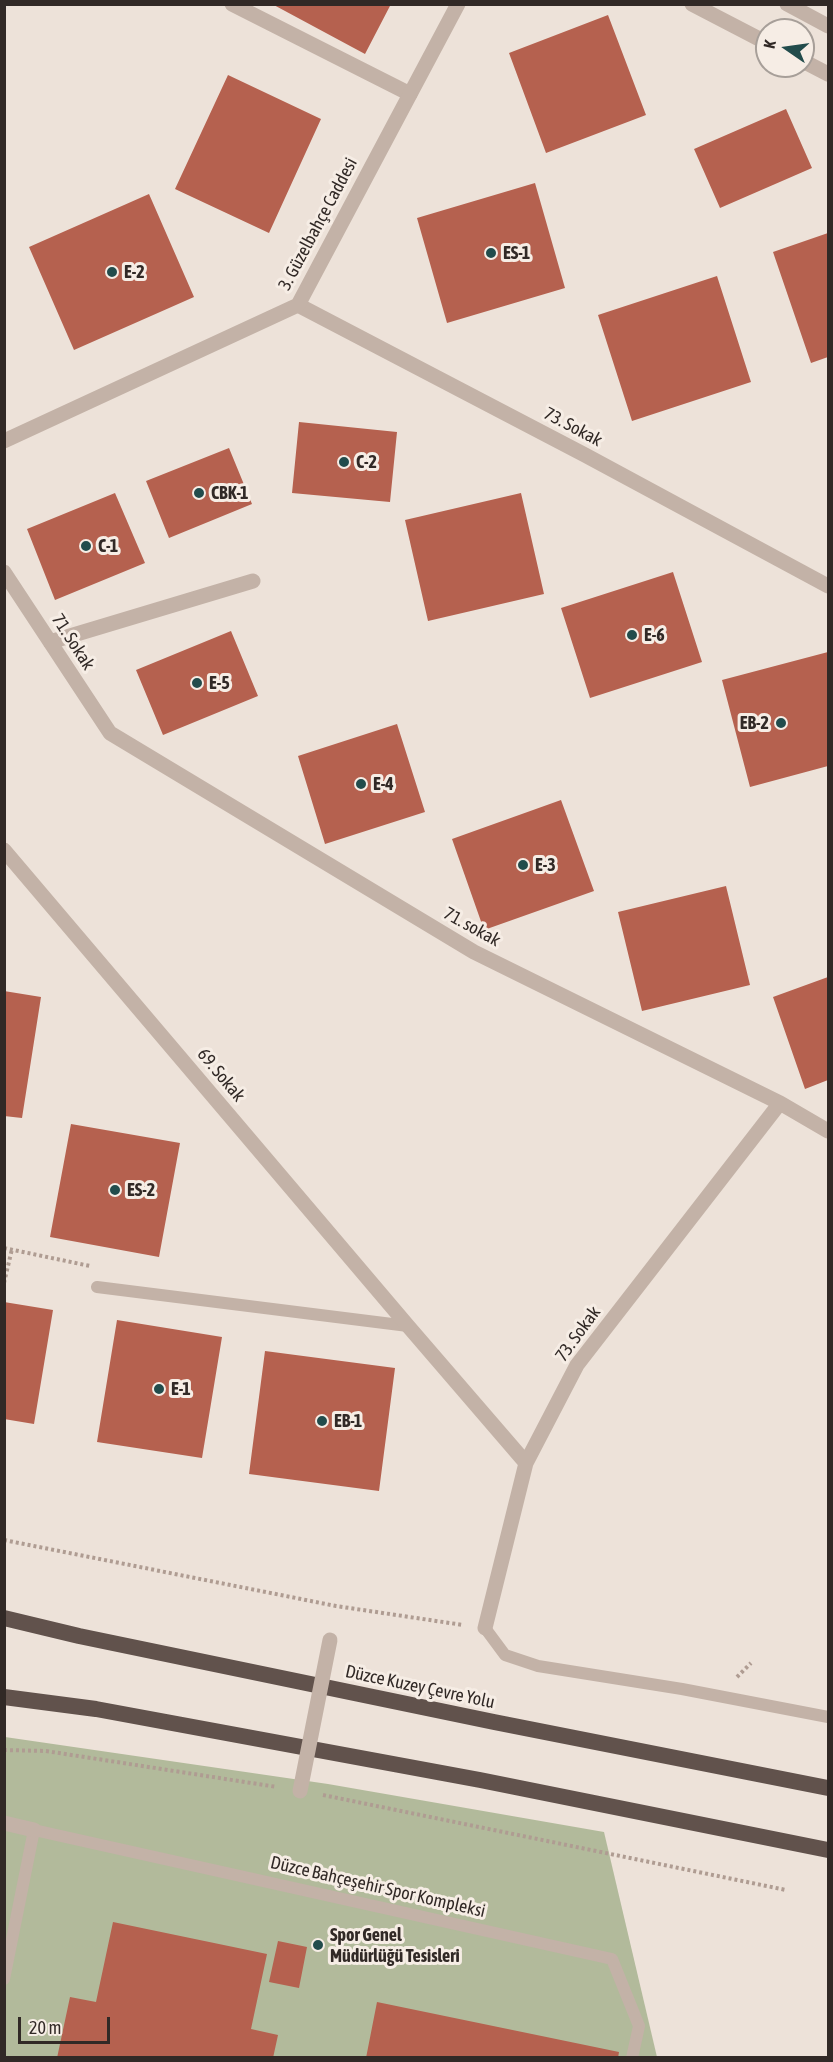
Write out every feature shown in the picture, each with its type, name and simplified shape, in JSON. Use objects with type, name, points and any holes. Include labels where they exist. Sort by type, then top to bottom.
[{"type":"highway","name":"Düzce Kuzey Çevre Yolu","points":[[4,1617],[79,1636],[425,1708],[828,1788]]},
{"type":"highway","points":[[4,1698],[96,1709],[480,1780],[828,1850]]},
{"type":"street","points":[[232,4],[410,94]]},
{"type":"street","name":"3. Güzelbahçe Caddesi","points":[[4,441],[298,305],[458,4]]},
{"type":"street","points":[[692,4],[755,37]]},
{"type":"street","points":[[787,4],[828,26]]},
{"type":"street","name":"73. Sokak","points":[[298,305],[585,455],[828,586]]},
{"type":"street","name":"71. Sokak","points":[[4,572],[110,733]]},
{"type":"street","points":[[50,642],[254,581]]},
{"type":"street","name":"71. sokak","points":[[110,733],[474,952],[780,1103],[828,1131]]},
{"type":"street","name":"69. Sokak","points":[[4,850],[526,1463]]},
{"type":"street","name":"73. Sokak","points":[[484,1628],[526,1463],[577,1365],[780,1103]]},
{"type":"street","points":[[300,1791],[330,1640]]},
{"type":"street","name":"Düzce Bahçeşehir Spor Kompleksi","points":[[4,1823],[33,1830]]},
{"type":"lane","points":[[97,1287],[408,1326]]},
{"type":"lane","points":[[484,1628],[505,1654],[538,1666],[682,1689],[828,1717]]},
{"type":"lane","points":[[4,1979],[33,1830]]},
{"type":"lane","name":"Düzce Bahçeşehir Spor Kompleksi","points":[[33,1830],[612,1959],[639,2026],[632,2058]]},
{"type":"path","points":[[4,1248],[99,1267],[97,1287]]},
{"type":"path","points":[[4,1283],[12,1250]]},
{"type":"path","points":[[4,1540],[336,1606],[484,1628]]},
{"type":"path","points":[[733,1680],[751,1663]]},
{"type":"path","points":[[4,1750],[46,1751],[300,1791],[786,1890]]},
{"type":"green space","name":"Spor Genel Müdürlüğü Tesisleri","points":[[5,1737],[328,1784],[604,1832],[657,2057],[5,2058]]},
{"type":"building","points":[[272,4],[391,4],[365,54]]},
{"type":"building","points":[[608,15],[646,115],[546,153],[509,53]]},
{"type":"building","points":[[228,75],[321,119],[269,233],[175,189]]},
{"type":"building","points":[[786,109],[812,168],[720,208],[694,149]]},
{"type":"building","name":"ES-1","points":[[535,183],[565,288],[447,323],[417,218]]},
{"type":"building","name":"E-2","points":[[149,194],[194,297],[74,350],[29,247]]},
{"type":"building","points":[[828,233],[828,357],[811,363],[773,252]]},
{"type":"building","points":[[717,276],[751,382],[632,421],[598,315]]},
{"type":"building","name":"C-2","points":[[299,422],[397,432],[390,502],[292,493]]},
{"type":"building","name":"CBK-1","points":[[229,448],[252,504],[169,538],[146,481]]},
{"type":"building","name":"C-1","points":[[115,493],[145,563],[55,600],[27,529]]},
{"type":"building","points":[[521,493],[544,594],[428,621],[405,520]]},
{"type":"building","name":"E-6","points":[[673,572],[702,662],[590,698],[561,608]]},
{"type":"building","name":"E-5","points":[[231,631],[258,696],[163,735],[136,670]]},
{"type":"building","name":"EB-2","points":[[828,652],[828,766],[750,787],[722,680]]},
{"type":"building","name":"E-4","points":[[397,724],[425,812],[325,844],[298,756]]},
{"type":"building","name":"E-3","points":[[561,800],[594,891],[484,930],[452,839]]},
{"type":"building","points":[[726,886],[750,985],[642,1011],[618,912]]},
{"type":"building","points":[[828,977],[828,1080],[805,1089],[773,997]]},
{"type":"building","points":[[4,991],[41,997],[22,1118],[4,1116]]},
{"type":"building","name":"ES-2","points":[[71,1124],[180,1143],[159,1257],[50,1237]]},
{"type":"building","points":[[4,1302],[53,1310],[34,1424],[4,1419]]},
{"type":"building","name":"E-1","points":[[117,1320],[222,1337],[202,1458],[97,1442]]},
{"type":"building","name":"EB-1","points":[[265,1351],[395,1368],[379,1491],[249,1474]]},
{"type":"building","points":[[113,1922],[267,1954],[251,2029],[278,2035],[273,2058],[57,2058],[70,1997],[96,2002]]},
{"type":"building","points":[[278,1941],[307,1947],[299,1988],[269,1982]]},
{"type":"building","points":[[377,2002],[619,2052],[618,2058],[366,2058]]},
{"type":"place","name":"ES-1","points":[[491,253]]},
{"type":"place","name":"E-2","points":[[112,272]]},
{"type":"place","name":"C-2","points":[[344,462]]},
{"type":"place","name":"CBK-1","points":[[199,493]]},
{"type":"place","name":"C-1","points":[[86,546]]},
{"type":"place","name":"E-6","points":[[632,635]]},
{"type":"place","name":"E-5","points":[[197,683]]},
{"type":"place","name":"EB-2","points":[[781,723]]},
{"type":"place","name":"E-4","points":[[361,784]]},
{"type":"place","name":"E-3","points":[[523,865]]},
{"type":"place","name":"ES-2","points":[[115,1190]]},
{"type":"place","name":"E-1","points":[[159,1389]]},
{"type":"place","name":"EB-1","points":[[322,1421]]},
{"type":"place","name":"Spor Genel Müdürlüğü Tesisleri","points":[[318,1945]]}]
